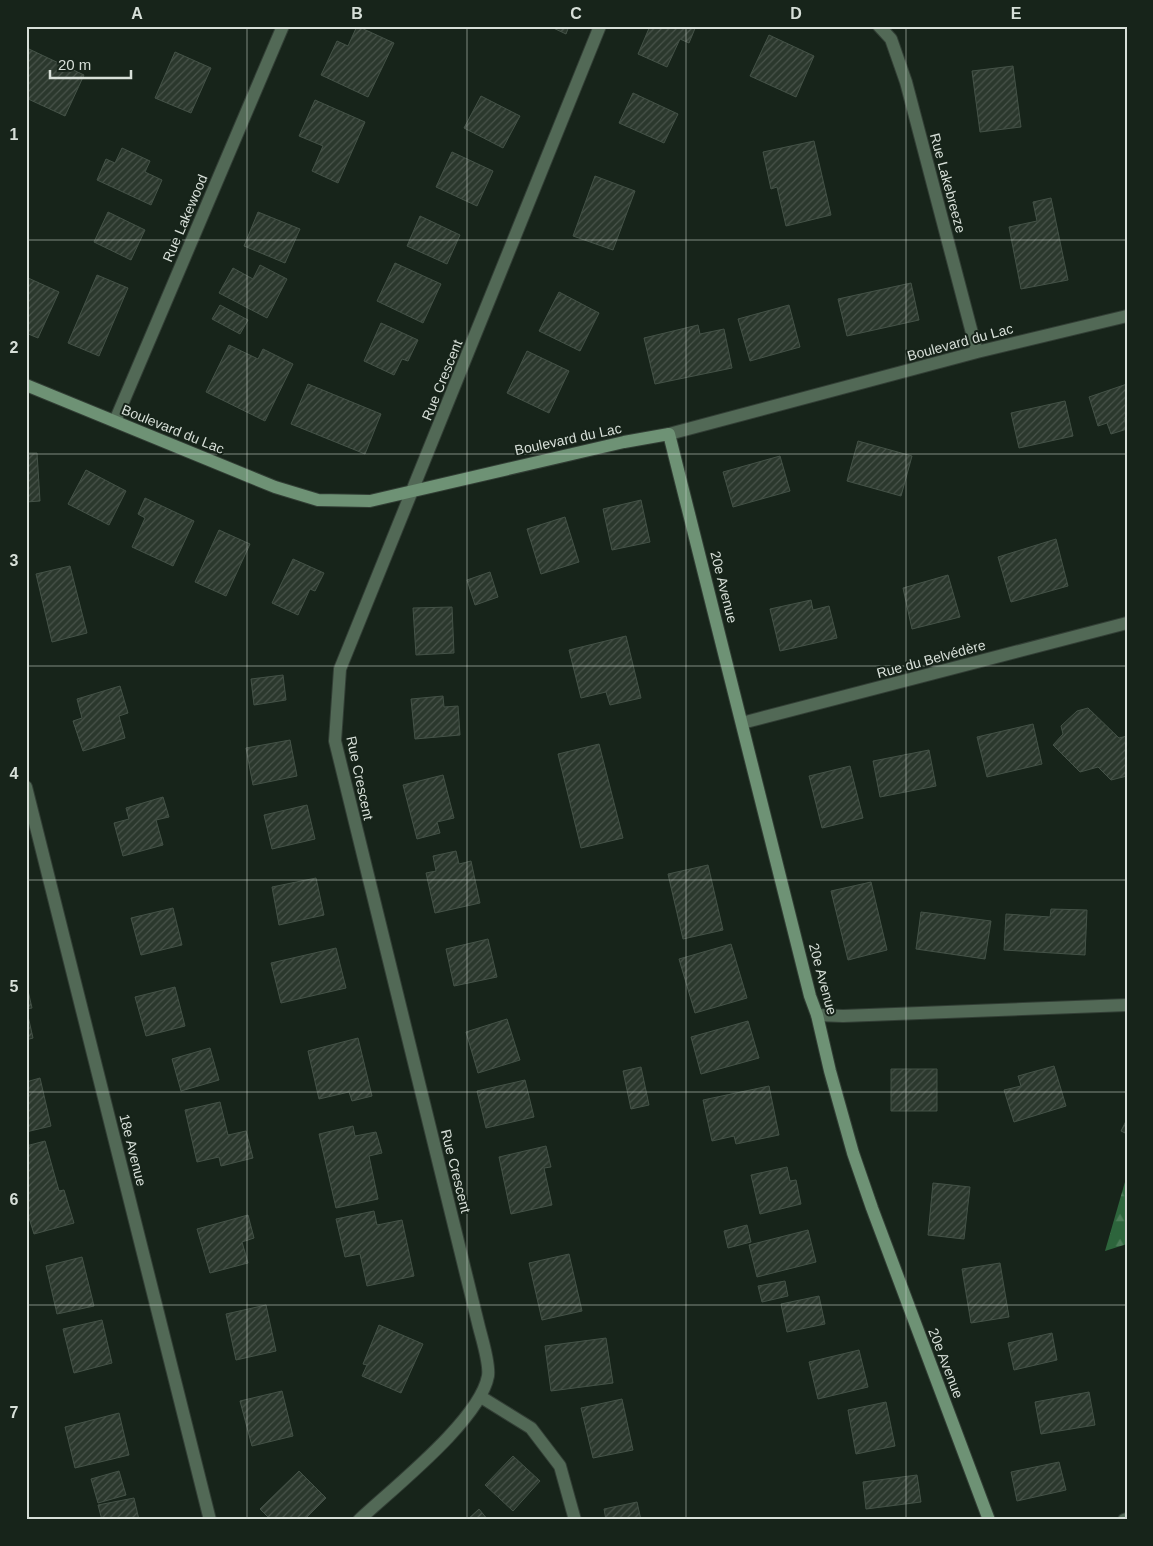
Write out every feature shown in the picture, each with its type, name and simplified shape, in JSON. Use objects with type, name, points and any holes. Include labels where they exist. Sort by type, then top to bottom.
[{"type":"street","name":"Rue Lakewood","points":[[115,421],[283,26]]},
{"type":"street","name":"Rue Crescent","points":[[359,1520],[454,1432],[481,1398],[488,1374],[479,1327],[335,741],[340,669],[600,26]]},
{"type":"street","name":"Rue Lakebreeze","points":[[879,26],[891,39],[906,82],[977,352]]},
{"type":"street","name":"Boulevard du Lac","points":[[26,385],[275,487],[318,500],[370,501],[624,442],[668,434],[977,352],[1127,316]]},
{"type":"street","name":"20e Avenue","points":[[668,434],[830,1070],[869,1199],[989,1520]]},
{"type":"street","name":"Rue du Belvédère","points":[[742,723],[1127,623]]},
{"type":"street","name":"18e Avenue","points":[[26,787],[210,1520]]},
{"type":"street","points":[[817,1015],[843,1016],[1127,1005]]},
{"type":"street","points":[[481,1398],[531,1428],[560,1466],[575,1520]]},
{"type":"green space","points":[[1127,1175],[1127,1244],[1105,1251]]},
{"type":"building","points":[[357,26],[394,43],[368,97],[321,75],[337,41],[348,46]]},
{"type":"building","points":[[549,26],[569,26],[566,34]]},
{"type":"building","points":[[650,26],[696,26],[689,43],[680,39],[667,67],[638,54]]},
{"type":"building","points":[[769,35],[814,56],[796,97],[750,76]]},
{"type":"building","points":[[29,49],[84,75],[65,116],[26,98],[26,55]]},
{"type":"building","points":[[175,52],[211,68],[191,113],[155,98]]},
{"type":"building","points":[[1013,66],[1021,127],[980,132],[972,71]]},
{"type":"building","points":[[633,93],[678,114],[664,143],[619,123]]},
{"type":"building","points":[[481,96],[520,116],[503,148],[464,128]]},
{"type":"building","points":[[315,100],[365,122],[338,183],[312,171],[323,146],[299,136]]},
{"type":"building","points":[[814,141],[831,215],[786,226],[777,187],[771,189],[763,152]]},
{"type":"building","points":[[122,148],[150,161],[145,172],[162,180],[151,205],[97,180],[106,159],[115,163]]},
{"type":"building","points":[[452,152],[493,171],[477,206],[436,187]]},
{"type":"building","points":[[595,176],[635,191],[613,250],[573,236]]},
{"type":"building","points":[[1051,198],[1068,280],[1021,289],[1009,227],[1037,221],[1033,202]]},
{"type":"building","points":[[108,212],[145,230],[131,260],[94,242]]},
{"type":"building","points":[[258,212],[300,229],[285,263],[244,246]]},
{"type":"building","points":[[420,216],[460,235],[447,264],[407,246]]},
{"type":"building","points":[[395,263],[441,284],[423,323],[377,301]]},
{"type":"building","points":[[260,265],[287,279],[267,318],[219,293],[233,268],[253,279]]},
{"type":"building","points":[[97,275],[128,288],[99,356],[68,343]]},
{"type":"building","points":[[26,277],[59,292],[38,338],[26,333],[28,316],[26,315]]},
{"type":"building","points":[[911,283],[919,320],[847,336],[838,299]]},
{"type":"building","points":[[559,292],[599,313],[580,351],[539,331]]},
{"type":"building","points":[[220,305],[248,320],[240,334],[212,319]]},
{"type":"building","points":[[789,305],[800,347],[750,361],[738,319]]},
{"type":"building","points":[[381,323],[418,340],[408,361],[402,359],[394,375],[364,361]]},
{"type":"building","points":[[698,325],[700,334],[724,329],[732,368],[655,384],[644,338]]},
{"type":"building","points":[[229,345],[258,359],[263,349],[293,364],[265,421],[206,392]]},
{"type":"building","points":[[527,351],[569,371],[549,413],[507,393]]},
{"type":"building","points":[[308,384],[381,414],[365,454],[291,424]]},
{"type":"building","points":[[1127,384],[1127,417],[1124,418],[1127,429],[1111,434],[1107,423],[1098,426],[1089,397]]},
{"type":"building","points":[[1065,401],[1073,436],[1019,448],[1011,413]]},
{"type":"building","points":[[858,441],[912,456],[901,496],[847,481]]},
{"type":"building","points":[[26,453],[37,453],[40,501],[26,502]]},
{"type":"building","points":[[780,456],[790,491],[733,507],[723,472]]},
{"type":"building","points":[[86,470],[126,491],[109,525],[68,504]]},
{"type":"building","points":[[145,498],[194,521],[173,566],[132,547],[145,518],[138,514]]},
{"type":"building","points":[[641,500],[650,542],[612,550],[603,509]]},
{"type":"building","points":[[565,517],[579,562],[541,574],[527,529]]},
{"type":"building","points":[[219,530],[250,544],[226,596],[195,582]]},
{"type":"building","points":[[1056,539],[1068,586],[1011,602],[998,557]]},
{"type":"building","points":[[293,559],[324,573],[315,591],[310,589],[298,615],[272,603]]},
{"type":"building","points":[[70,566],[87,633],[52,642],[36,574]]},
{"type":"building","points":[[490,572],[498,597],[475,605],[467,580]]},
{"type":"building","points":[[948,575],[960,617],[912,629],[903,588]]},
{"type":"building","points":[[811,600],[813,610],[829,606],[837,638],[780,651],[770,609]]},
{"type":"building","points":[[452,607],[454,653],[416,655],[413,608]]},
{"type":"building","points":[[626,636],[641,698],[610,705],[606,692],[581,698],[569,650]]},
{"type":"building","points":[[283,675],[286,700],[254,705],[251,679]]},
{"type":"building","points":[[120,686],[128,713],[119,716],[125,738],[83,751],[73,721],[82,718],[77,699]]},
{"type":"building","points":[[443,696],[444,707],[458,706],[460,735],[415,739],[411,699]]},
{"type":"building","points":[[1088,708],[1119,738],[1127,736],[1127,776],[1111,780],[1098,767],[1080,772],[1053,745],[1063,734],[1061,726],[1077,711]]},
{"type":"building","points":[[1033,724],[1042,764],[987,777],[977,737]]},
{"type":"building","points":[[290,740],[297,776],[253,785],[246,748]]},
{"type":"building","points":[[599,744],[623,838],[581,848],[558,754]]},
{"type":"building","points":[[929,750],[936,786],[880,797],[873,761]]},
{"type":"building","points":[[850,766],[863,818],[822,828],[809,776]]},
{"type":"building","points":[[443,775],[454,818],[437,822],[440,833],[417,839],[403,785]]},
{"type":"building","points":[[163,797],[169,817],[156,820],[163,845],[123,856],[114,823],[129,819],[126,808]]},
{"type":"building","points":[[307,805],[315,839],[272,849],[264,815]]},
{"type":"building","points":[[456,851],[459,864],[471,861],[480,903],[435,913],[426,873],[436,871],[433,856]]},
{"type":"building","points":[[708,865],[723,930],[683,939],[668,874]]},
{"type":"building","points":[[316,878],[324,915],[279,925],[272,887]]},
{"type":"building","points":[[871,882],[887,950],[848,960],[831,891]]},
{"type":"building","points":[[173,908],[182,945],[141,955],[131,918]]},
{"type":"building","points":[[1051,909],[1087,910],[1085,955],[1004,950],[1006,914],[1050,917]]},
{"type":"building","points":[[921,912],[991,921],[985,959],[916,949]]},
{"type":"building","points":[[488,939],[497,977],[454,986],[446,949]]},
{"type":"building","points":[[731,944],[747,998],[695,1013],[679,959]]},
{"type":"building","points":[[336,948],[346,988],[281,1003],[271,963]]},
{"type":"building","points":[[26,982],[32,1008],[26,1009]]},
{"type":"building","points":[[175,987],[185,1026],[146,1036],[135,997]]},
{"type":"building","points":[[28,1016],[33,1038],[26,1040],[26,1017]]},
{"type":"building","points":[[507,1019],[520,1060],[478,1073],[466,1032]]},
{"type":"building","points":[[748,1021],[759,1058],[701,1074],[691,1037]]},
{"type":"building","points":[[358,1038],[372,1096],[352,1101],[349,1092],[319,1099],[308,1051]]},
{"type":"building","points":[[210,1048],[219,1080],[181,1091],[172,1059]]},
{"type":"building","points":[[1054,1066],[1066,1106],[1014,1122],[1004,1090],[1021,1086],[1018,1076]]},
{"type":"building","points":[[641,1067],[649,1105],[631,1109],[623,1071]]},
{"type":"building","points":[[891,1069],[937,1069],[937,1111],[891,1111]]},
{"type":"building","points":[[40,1078],[51,1126],[26,1132],[26,1082]]},
{"type":"building","points":[[525,1080],[534,1117],[486,1128],[477,1091]]},
{"type":"building","points":[[769,1086],[779,1135],[736,1144],[734,1136],[712,1141],[703,1100]]},
{"type":"building","points":[[220,1102],[228,1135],[246,1131],[253,1158],[221,1166],[219,1157],[197,1162],[185,1110]]},
{"type":"building","points":[[1127,1119],[1127,1134],[1121,1131]]},
{"type":"building","points":[[353,1126],[355,1136],[376,1132],[382,1153],[369,1156],[378,1199],[336,1208],[319,1134]]},
{"type":"building","points":[[45,1141],[59,1191],[64,1190],[74,1223],[34,1234],[26,1208],[26,1146]]},
{"type":"building","points":[[546,1146],[551,1167],[544,1168],[552,1205],[511,1214],[499,1157]]},
{"type":"building","points":[[787,1167],[790,1181],[796,1180],[801,1204],[760,1214],[751,1175]]},
{"type":"building","points":[[933,1183],[970,1187],[964,1239],[928,1235]]},
{"type":"building","points":[[374,1211],[377,1225],[402,1220],[414,1276],[367,1286],[360,1254],[345,1257],[336,1219]]},
{"type":"building","points":[[248,1215],[254,1238],[242,1242],[248,1263],[210,1273],[197,1229]]},
{"type":"building","points":[[747,1225],[751,1242],[728,1248],[724,1231]]},
{"type":"building","points":[[808,1230],[816,1262],[757,1277],[749,1245]]},
{"type":"building","points":[[569,1254],[582,1311],[542,1320],[529,1263]]},
{"type":"building","points":[[82,1257],[94,1306],[57,1314],[46,1266]]},
{"type":"building","points":[[1000,1263],[1009,1317],[971,1323],[962,1269]]},
{"type":"building","points":[[785,1281],[788,1296],[762,1302],[758,1286]]},
{"type":"building","points":[[819,1296],[825,1324],[787,1332],[781,1304]]},
{"type":"building","points":[[266,1305],[276,1351],[236,1360],[226,1314]]},
{"type":"building","points":[[102,1320],[112,1363],[74,1373],[63,1329]]},
{"type":"building","points":[[379,1325],[423,1344],[401,1393],[362,1376],[367,1365],[363,1364]]},
{"type":"building","points":[[1052,1333],[1057,1360],[1014,1370],[1008,1343]]},
{"type":"building","points":[[606,1338],[613,1383],[551,1391],[545,1346]]},
{"type":"building","points":[[859,1350],[868,1387],[818,1399],[809,1362]]},
{"type":"building","points":[[282,1391],[293,1436],[252,1446],[240,1401]]},
{"type":"building","points":[[1089,1392],[1095,1425],[1041,1434],[1035,1402]]},
{"type":"building","points":[[622,1399],[633,1450],[593,1458],[581,1408]]},
{"type":"building","points":[[886,1402],[895,1446],[856,1454],[848,1410]]},
{"type":"building","points":[[119,1413],[129,1455],[75,1468],[65,1427]]},
{"type":"building","points":[[513,1456],[540,1481],[513,1511],[485,1485]]},
{"type":"building","points":[[1059,1462],[1066,1490],[1017,1501],[1011,1472]]},
{"type":"building","points":[[119,1471],[126,1495],[98,1503],[91,1479]]},
{"type":"building","points":[[299,1471],[326,1498],[304,1520],[271,1520],[260,1509]]},
{"type":"building","points":[[917,1475],[921,1502],[866,1509],[863,1482]]},
{"type":"building","points":[[134,1498],[139,1520],[102,1520],[98,1505]]},
{"type":"building","points":[[637,1502],[641,1520],[606,1520],[604,1509]]},
{"type":"building","points":[[479,1509],[488,1520],[467,1520]]}]
